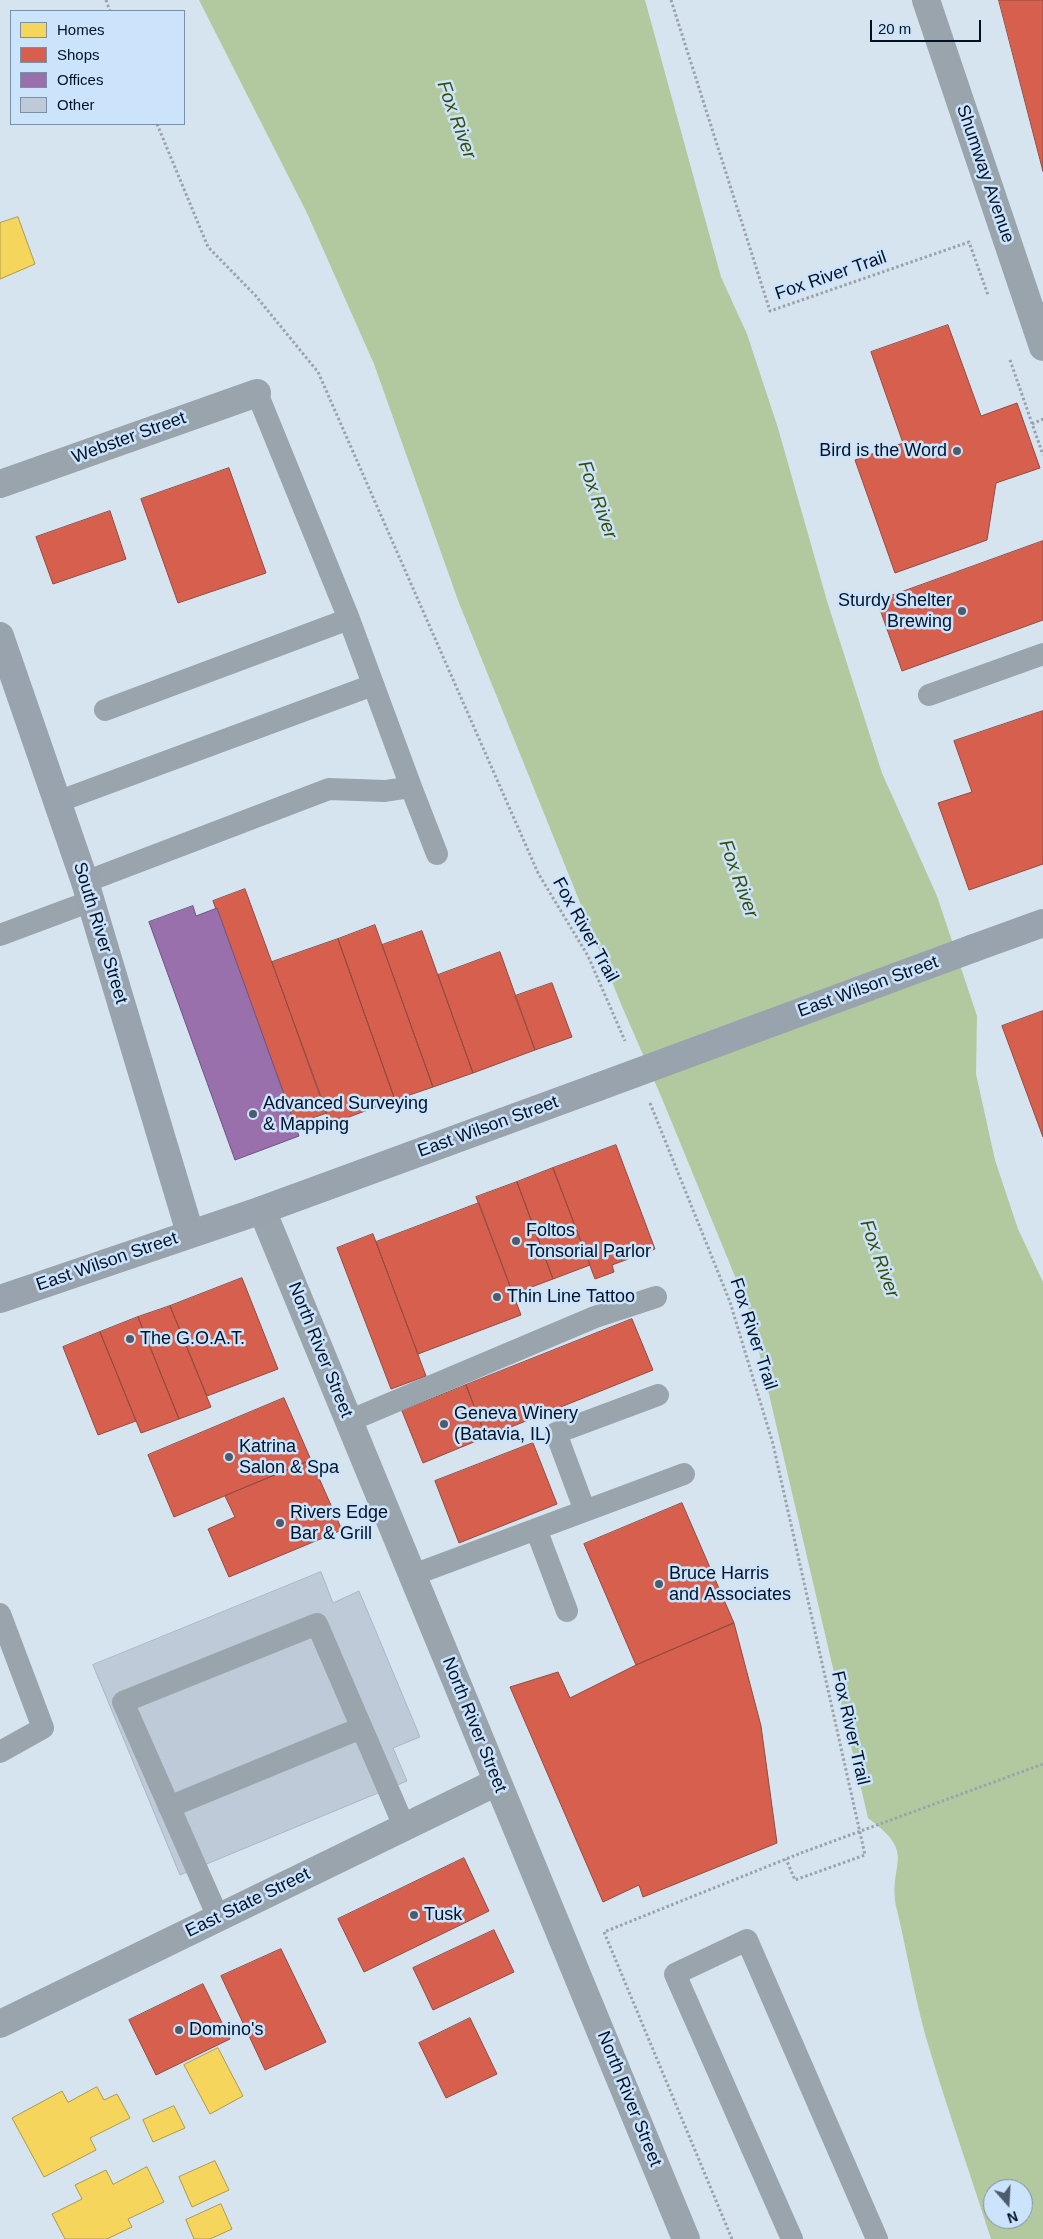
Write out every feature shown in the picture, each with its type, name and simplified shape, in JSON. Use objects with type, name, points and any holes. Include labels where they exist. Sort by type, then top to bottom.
[{"type":"main road","name":"South River Street","points":[[0,636],[88,892],[190,1234]]},
{"type":"main road","name":"East Wilson Street","points":[[0,1299],[262,1210],[1043,923]]},
{"type":"street","name":"Shumway Avenue","points":[[926,0],[1043,347]]},
{"type":"street","name":"Webster Street","points":[[0,484],[257,392]]},
{"type":"street","name":"North River Street","points":[[262,1210],[686,2239]]},
{"type":"street","name":"East State Street","points":[[0,2024],[497,1782]]},
{"type":"lane","points":[[257,392],[349,619],[437,854]]},
{"type":"lane","points":[[105,710],[349,619]]},
{"type":"lane","points":[[929,695],[1043,654]]},
{"type":"lane","points":[[57,802],[373,685]]},
{"type":"lane","points":[[0,935],[88,892],[329,789],[385,791],[411,787]]},
{"type":"lane","points":[[349,1420],[595,1317],[656,1297]]},
{"type":"lane","points":[[585,1511],[556,1433],[658,1395]]},
{"type":"lane","points":[[412,1575],[684,1474]]},
{"type":"lane","points":[[536,1529],[567,1611]]},
{"type":"lane","points":[[0,1614],[44,1728],[0,1752]]},
{"type":"lane","points":[[218,1917],[123,1702],[317,1624],[404,1826]]},
{"type":"lane","points":[[169,1807],[361,1728]]},
{"type":"lane","points":[[792,2239],[675,1974],[747,1940],[878,2239]]},
{"type":"path","name":"Fox River Trail","points":[[671,0],[770,312],[969,242],[988,297]]},
{"type":"path","name":"Fox River Trail","points":[[157,125],[208,247],[255,295],[318,372],[538,873],[588,956],[626,1043]]},
{"type":"path","points":[[1007,352],[1043,455]]},
{"type":"path","points":[[1032,424],[1043,419]]},
{"type":"path","name":"Fox River Trail","points":[[647,1094],[730,1302],[772,1444],[859,1832],[865,1855],[795,1880],[786,1859],[802,1853],[859,1832],[1043,1764]]},
{"type":"water","name":"Fox River","points":[[199,0],[645,0],[721,277],[747,334],[778,428],[827,601],[882,773],[937,896],[977,1016],[976,1074],[995,1160],[1018,1229],[1043,1282],[1043,2239],[991,2239],[988,2229],[1033,2229],[1033,2179],[983,2179],[983,2215],[937,2075],[920,2016],[897,1910],[895,1881],[898,1861],[897,1851],[893,1842],[884,1831],[868,1818],[750,1313],[621,1004],[459,603],[374,364],[307,213]]},
{"type":"building: Homes","points":[[18,217],[35,264],[0,279],[0,223]]},
{"type":"building: Homes","points":[[218,2048],[243,2096],[210,2114],[184,2065]]},
{"type":"building: Homes","points":[[97,2087],[104,2100],[117,2094],[130,2118],[90,2138],[96,2150],[44,2177],[12,2118],[62,2091],[68,2102]]},
{"type":"building: Homes","points":[[174,2106],[185,2128],[153,2142],[143,2120]]},
{"type":"building: Homes","points":[[215,2161],[229,2190],[192,2207],[179,2177]]},
{"type":"building: Homes","points":[[147,2167],[164,2202],[128,2219],[132,2227],[107,2239],[65,2239],[52,2214],[82,2199],[75,2185],[106,2170],[113,2184]]},
{"type":"building: Homes","points":[[221,2204],[232,2229],[210,2239],[194,2239],[186,2220]]},
{"type":"building: Shops","points":[[999,0],[1043,0],[1043,171]]},
{"type":"building: Shops","name":"Bird is the Word","points":[[948,325],[981,416],[1017,403],[1040,468],[996,483],[987,540],[895,573],[855,460],[903,443],[871,352]]},
{"type":"building: Shops","points":[[229,468],[266,573],[178,603],[141,499]]},
{"type":"building: Shops","points":[[110,511],[126,559],[53,584],[36,537]]},
{"type":"building: Shops","name":"Sturdy Shelter Brewing","points":[[1043,541],[1043,620],[902,671],[877,601]]},
{"type":"building: Shops","points":[[1043,711],[1043,864],[969,890],[938,803],[972,792],[954,741]]},
{"type":"building: Shops","points":[[245,889],[327,1113],[295,1124],[213,901]]},
{"type":"building: Shops","points":[[375,925],[433,1087],[395,1100],[338,939]]},
{"type":"building: Shops","points":[[422,931],[473,1073],[433,1087],[382,945]]},
{"type":"building: Shops","points":[[338,939],[395,1100],[330,1124],[272,962]]},
{"type":"building: Shops","points":[[500,952],[535,1050],[473,1073],[438,975]]},
{"type":"building: Shops","points":[[552,983],[572,1037],[535,1050],[515,996]]},
{"type":"building: Shops","points":[[1043,1011],[1043,1137],[1002,1026]]},
{"type":"building: Shops","points":[[616,1145],[655,1249],[612,1265],[614,1272],[595,1279],[553,1168]]},
{"type":"building: Shops","points":[[553,1168],[590,1265],[553,1279],[517,1182]]},
{"type":"building: Shops","name":"Foltos Tonsorial Parlor","points":[[517,1182],[553,1279],[513,1294],[476,1197]]},
{"type":"building: Shops","points":[[479,1203],[521,1315],[418,1354],[376,1242]]},
{"type":"building: Shops","points":[[373,1234],[426,1376],[391,1389],[337,1248]]},
{"type":"building: Shops","points":[[242,1278],[278,1369],[207,1396],[170,1306]]},
{"type":"building: Shops","points":[[170,1306],[211,1407],[179,1419],[138,1317]]},
{"type":"building: Shops","points":[[138,1317],[179,1419],[141,1433],[100,1332]]},
{"type":"building: Shops","points":[[632,1319],[653,1370],[486,1437],[466,1385]]},
{"type":"building: Shops","points":[[100,1332],[136,1421],[98,1435],[63,1347]]},
{"type":"building: Shops","name":"Geneva Winery (Batavia, IL)","points":[[466,1385],[486,1437],[423,1463],[402,1411]]},
{"type":"building: Shops","name":"Katrina Salon & Spa","points":[[284,1398],[311,1460],[174,1517],[148,1455]]},
{"type":"building: Shops","points":[[533,1443],[557,1504],[459,1543],[435,1481]]},
{"type":"building: Shops","name":"Rivers Edge Bar & Grill","points":[[311,1460],[342,1530],[229,1577],[208,1529],[235,1517],[225,1496]]},
{"type":"building: Shops","name":"Bruce Harris and Associates","points":[[682,1503],[734,1623],[636,1665],[584,1544]]},
{"type":"building: Shops","points":[[734,1623],[761,1726],[777,1843],[643,1897],[639,1885],[603,1902],[510,1687],[558,1672],[570,1698],[636,1665]]},
{"type":"building: Shops","name":"Tusk","points":[[464,1858],[489,1911],[364,1972],[338,1919]]},
{"type":"building: Shops","points":[[494,1930],[514,1972],[433,2010],[413,1968]]},
{"type":"building: Shops","points":[[281,1949],[326,2042],[265,2070],[221,1976]]},
{"type":"building: Shops","name":"Domino's","points":[[203,1984],[230,2039],[156,2075],[129,2020]]},
{"type":"building: Shops","points":[[470,2018],[497,2074],[446,2098],[419,2043]]},
{"type":"building: Offices","points":[[193,906],[196,916],[217,908],[299,1136],[235,1160],[149,922]]},
{"type":"building: Other","points":[[321,1572],[333,1603],[359,1591],[420,1737],[393,1748],[407,1781],[180,1875],[93,1665]]},
{"type":"place","name":"Bird is the Word","points":[[957,451]]},
{"type":"place","name":"Sturdy Shelter Brewing","points":[[962,611]]},
{"type":"place","name":"Advanced Surveying & Mapping","points":[[253,1114]]},
{"type":"place","name":"Foltos Tonsorial Parlor","points":[[516,1241]]},
{"type":"place","name":"Thin Line Tattoo","points":[[497,1297]]},
{"type":"place","name":"The G.O.A.T.","points":[[130,1339]]},
{"type":"place","name":"Geneva Winery (Batavia, IL)","points":[[444,1424]]},
{"type":"place","name":"Katrina Salon & Spa","points":[[229,1457]]},
{"type":"place","name":"Rivers Edge Bar & Grill","points":[[280,1523]]},
{"type":"place","name":"Bruce Harris and Associates","points":[[659,1584]]},
{"type":"place","name":"Tusk","points":[[414,1915]]},
{"type":"place","name":"Domino's","points":[[179,2030]]}]
